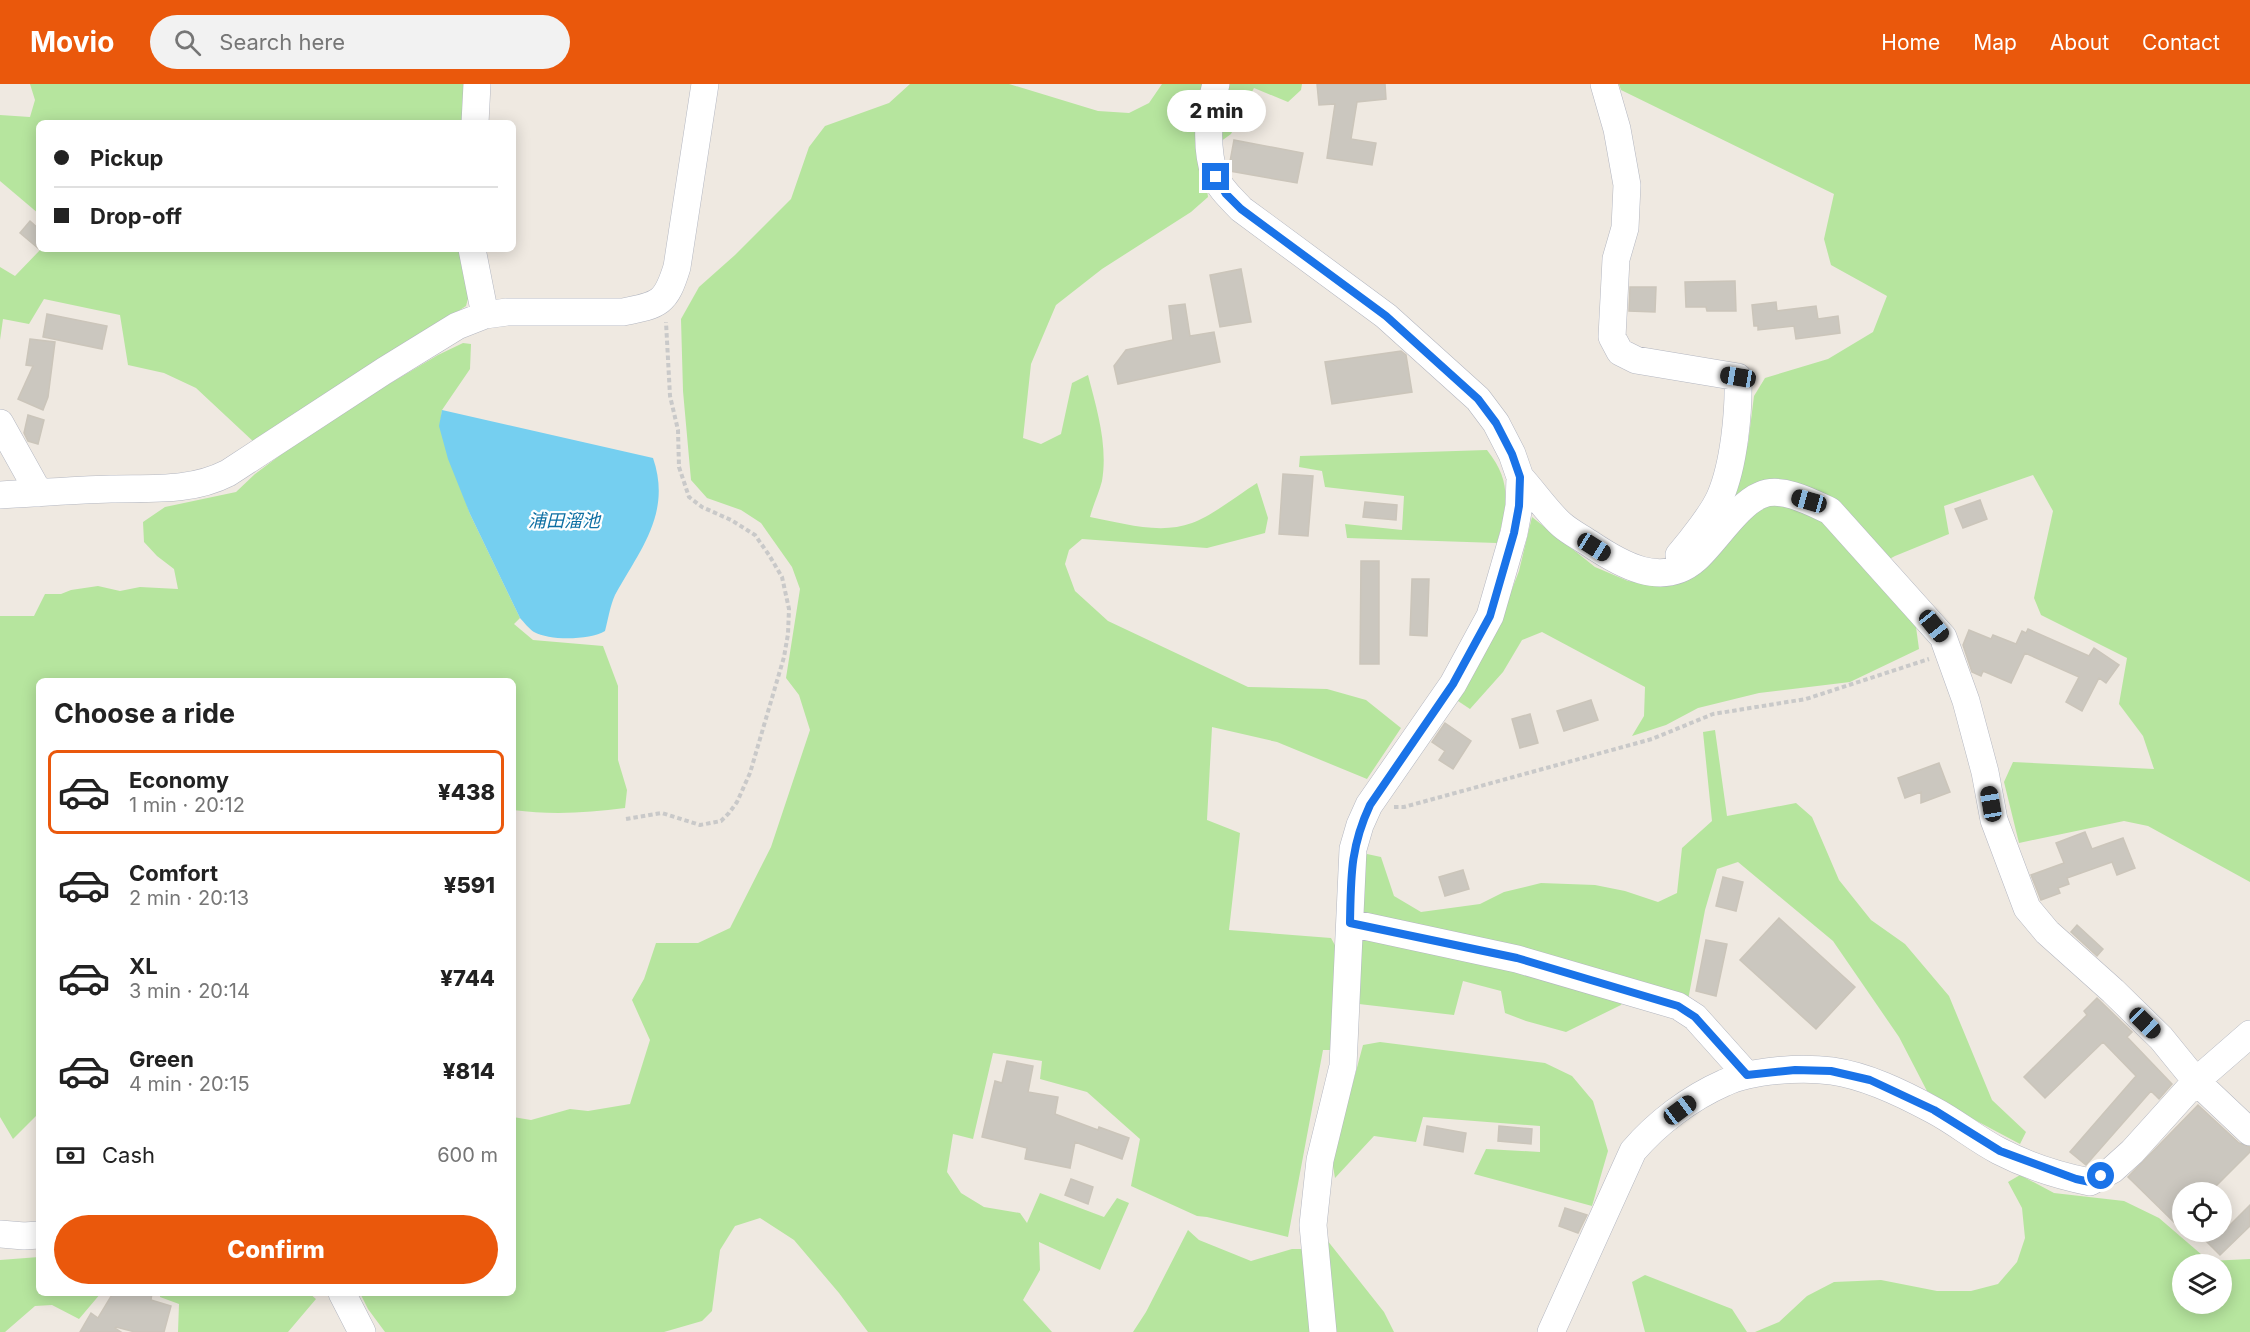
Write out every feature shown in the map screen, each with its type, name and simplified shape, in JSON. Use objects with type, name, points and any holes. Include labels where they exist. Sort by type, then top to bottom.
[{"type":"street","points":[[475,120],[477,84]]},
{"type":"street","points":[[0,495],[111,489],[173,489],[210,483],[457,326],[485,315],[507,312],[623,312],[659,301],[670,290],[678,267],[705,84]]},
{"type":"street","points":[[1216,84],[1210,106],[1212,159],[1216,177],[1226,194],[1241,209],[1386,316],[1478,399],[1501,433],[1520,477],[1519,506],[1514,533],[1490,616],[1453,684],[1370,805],[1360,825],[1353,849],[1343,1066],[1320,1160],[1313,1225],[1323,1332]]},
{"type":"street","points":[[1604,84],[1617,129],[1627,184],[1625,228],[1616,259],[1612,337],[1620,352],[1636,360],[1738,377],[1738,405],[1728,473],[1719,498],[1686,547],[1662,574]]},
{"type":"street","points":[[473,252],[485,315]]},
{"type":"street","points":[[0,423],[39,493]]},
{"type":"street","points":[[1520,477],[1561,524],[1618,561],[1638,570],[1662,574],[1676,571],[1695,560],[1749,502],[1762,494],[1782,494],[1809,501],[1830,511],[1943,637],[1966,701],[1983,762],[1994,820],[2027,908],[2047,932],[2161,1038],[2196,1081],[2250,1132]]},
{"type":"street","points":[[1350,923],[1517,958],[1678,1006],[1695,1017],[1747,1075]]},
{"type":"street","points":[[1551,1332],[1633,1151],[1648,1134],[1697,1098],[1725,1082],[1747,1075],[1795,1070],[1831,1071],[1870,1080],[1934,1110],[2000,1151],[2041,1168],[2090,1182],[2112,1170],[2132,1152],[2196,1081],[2250,1034]]},
{"type":"street","points":[[0,1234],[36,1235]]},
{"type":"street","points":[[344,1296],[362,1332]]},
{"type":"path","points":[[626,819],[662,813],[700,825],[721,821],[729,813],[750,773],[784,657],[788,634],[789,609],[782,577],[755,535],[731,520],[702,507],[689,497],[679,467],[678,430],[670,396],[668,327],[659,301]]},
{"type":"path","points":[[1370,805],[1404,807],[1652,739],[1713,714],[1806,699],[1949,653]]},
{"type":"green space","points":[[30,84],[468,84],[467,120],[36,120],[36,211],[0,181],[0,115],[30,117],[35,100]]},
{"type":"green space","points":[[910,84],[1009,84],[1098,111],[1129,113],[1149,103],[1162,84],[1302,84],[1301,90],[1288,102],[1254,88],[1231,134],[1202,155],[1208,197],[1191,212],[1102,269],[1056,305],[1031,364],[1023,438],[1041,444],[1061,434],[1072,383],[1088,375],[1101,428],[1104,454],[1102,481],[1090,517],[1141,527],[1180,526],[1208,515],[1257,483],[1268,518],[1265,533],[1207,548],[1082,539],[1069,550],[1065,564],[1075,591],[1108,621],[1248,687],[1327,689],[1366,700],[1401,728],[1367,779],[1277,742],[1212,727],[1207,820],[1240,833],[1229,930],[1331,938],[1342,958],[1334,1050],[1323,1050],[1288,1237],[1197,1216],[1131,1186],[1140,1139],[1087,1092],[1040,1079],[1042,1061],[993,1053],[973,1139],[953,1134],[947,1172],[961,1193],[984,1207],[1020,1213],[1027,1223],[1040,1193],[1104,1217],[1117,1198],[1129,1203],[1100,1270],[1039,1242],[1040,1270],[1023,1300],[1052,1332],[868,1332],[839,1293],[794,1240],[760,1218],[735,1226],[720,1250],[712,1311],[702,1321],[664,1332],[385,1332],[362,1296],[516,1296],[516,1118],[531,1120],[570,1109],[588,1111],[630,1104],[650,1040],[632,1000],[644,979],[656,943],[698,943],[730,928],[771,847],[810,730],[799,695],[786,678],[800,589],[792,567],[761,523],[741,510],[707,498],[691,480],[683,391],[681,319],[699,287],[791,199],[809,147],[825,126],[889,103]]},
{"type":"green space","points":[[1619,84],[2250,84],[2250,882],[2148,826],[2124,821],[2019,843],[2004,782],[2013,762],[2154,769],[2143,736],[2119,704],[2127,658],[2041,615],[2034,598],[2053,511],[2033,475],[1944,506],[1949,534],[1895,556],[1869,570],[1916,627],[1919,649],[1850,682],[1759,693],[1698,708],[1666,725],[1632,736],[1644,716],[1645,687],[1542,632],[1522,640],[1503,672],[1470,709],[1455,699],[1493,639],[1519,571],[1532,517],[1595,567],[1628,581],[1664,585],[1734,486],[1748,444],[1754,396],[1765,378],[1828,359],[1873,332],[1887,296],[1831,265],[1824,239],[1834,194],[1621,90]]},
{"type":"green space","points":[[38,252],[463,252],[469,295],[466,306],[257,445],[196,388],[164,373],[128,365],[120,315],[44,299],[29,324],[3,319],[0,340],[0,267],[15,276]]},
{"type":"green space","points":[[463,343],[471,344],[470,369],[442,410],[440,426],[470,514],[520,618],[514,624],[533,640],[603,646],[618,686],[618,760],[627,790],[625,808],[569,813],[516,810],[516,678],[36,678],[36,1116],[13,1139],[0,1117],[0,616],[34,616],[45,594],[61,594],[71,590],[98,586],[120,591],[140,587],[178,589],[174,569],[144,542],[143,522],[165,507],[236,492],[255,474],[325,422],[438,355]]},
{"type":"green space","points":[[1487,450],[1501,473],[1506,495],[1497,543],[1347,538],[1345,524],[1402,530],[1404,496],[1325,487],[1322,471],[1299,467],[1300,456]]},
{"type":"green space","points":[[1715,730],[1727,816],[1796,803],[1812,817],[1839,880],[1871,920],[1905,944],[1949,996],[1992,1100],[2026,1132],[2020,1144],[1927,1091],[1899,1037],[1833,941],[1738,862],[1717,869],[1705,910],[1688,1000],[1635,984],[1621,1005],[1566,1032],[1505,1013],[1501,991],[1463,981],[1454,1015],[1359,1004],[1360,864],[1367,854],[1381,857],[1394,896],[1421,912],[1480,904],[1504,892],[1541,883],[1595,885],[1625,891],[1658,902],[1677,893],[1682,848],[1712,821],[1703,732]]},
{"type":"green space","points":[[1380,1042],[1545,1063],[1572,1076],[1593,1101],[1608,1151],[1592,1206],[1474,1174],[1486,1149],[1540,1152],[1540,1126],[1423,1117],[1416,1142],[1374,1136],[1335,1178],[1332,1161],[1363,1045]]},
{"type":"green space","points":[[2020,1175],[2054,1193],[2124,1201],[2159,1218],[2172,1229],[2172,1242],[2187,1242],[2201,1254],[2172,1254],[2172,1314],[2232,1314],[2232,1260],[2250,1259],[2250,1332],[1755,1332],[1779,1322],[1807,1296],[1834,1282],[1881,1280],[1937,1291],[1971,1291],[1998,1284],[2017,1262],[2025,1238],[2022,1208],[2008,1182]]},
{"type":"green space","points":[[1188,1230],[1199,1240],[1251,1261],[1292,1249],[1306,1249],[1315,1332],[1133,1332],[1146,1312]]},
{"type":"green space","points":[[1327,1240],[1384,1312],[1394,1332],[1333,1332]]},
{"type":"green space","points":[[36,1257],[36,1296],[98,1296],[79,1319],[52,1305],[35,1306],[5,1332],[0,1332],[0,1260]]},
{"type":"green space","points":[[1645,1275],[1732,1309],[1747,1332],[1645,1332],[1632,1282]]},
{"type":"green space","points":[[312,1296],[316,1299],[288,1332],[178,1332],[179,1304],[160,1297]]},
{"type":"water","name":"浦田溜池","points":[[442,410],[653,458],[658,478],[659,496],[656,514],[643,546],[615,595],[605,631],[580,638],[550,637],[534,632],[520,618],[470,514],[448,459],[439,426]]},
{"type":"building","points":[[1317,84],[1385,84],[1386,99],[1357,102],[1351,139],[1376,143],[1372,165],[1327,158],[1335,104],[1319,105]]},
{"type":"building","points":[[1234,140],[1303,153],[1297,183],[1230,171]]},
{"type":"building","points":[[30,221],[36,226],[36,246],[20,233]]},
{"type":"building","points":[[1241,269],[1251,322],[1220,327],[1210,275]]},
{"type":"building","points":[[1735,281],[1736,311],[1707,311],[1706,307],[1686,307],[1685,282]]},
{"type":"building","points":[[1630,287],[1656,287],[1655,312],[1629,311]]},
{"type":"building","points":[[1776,302],[1777,311],[1816,306],[1818,319],[1838,316],[1840,333],[1796,339],[1794,326],[1758,330],[1758,326],[1754,326],[1752,305]]},
{"type":"building","points":[[1185,304],[1190,336],[1214,332],[1220,362],[1118,384],[1114,366],[1126,350],[1173,340],[1169,306]]},
{"type":"building","points":[[47,314],[107,326],[102,349],[43,337]]},
{"type":"building","points":[[30,339],[55,342],[48,397],[43,410],[18,399],[33,366],[26,365]]},
{"type":"building","points":[[1401,351],[1406,355],[1412,392],[1332,404],[1325,362]]},
{"type":"building","points":[[28,415],[44,420],[38,444],[28,441],[24,433]]},
{"type":"building","points":[[1283,474],[1313,476],[1308,536],[1279,534]]},
{"type":"building","points":[[1980,500],[1987,519],[1963,528],[1955,509]]},
{"type":"building","points":[[1365,502],[1397,505],[1396,520],[1363,517]]},
{"type":"building","points":[[1361,561],[1379,561],[1379,664],[1360,664]]},
{"type":"building","points":[[1412,579],[1429,579],[1427,636],[1410,635]]},
{"type":"building","points":[[2028,629],[2089,656],[2094,648],[2119,665],[2106,683],[2099,678],[2082,711],[2066,702],[2079,677],[2025,653],[2011,683],[1983,671],[1981,676],[1972,672],[1963,645],[1969,630],[1991,639],[1993,635],[2016,644],[2022,631],[2026,633]]},
{"type":"building","points":[[1591,700],[1598,720],[1564,731],[1557,711]]},
{"type":"building","points":[[1530,714],[1538,743],[1520,748],[1512,719]]},
{"type":"building","points":[[1445,723],[1471,741],[1453,769],[1439,760],[1445,751],[1432,742]]},
{"type":"building","points":[[1939,763],[1950,792],[1921,803],[1921,792],[1905,798],[1898,778]]},
{"type":"building","points":[[2085,832],[2092,849],[2123,838],[2135,868],[2117,875],[2112,862],[2067,878],[2069,884],[2058,888],[2060,893],[2041,900],[2031,875],[2064,863],[2056,843]]},
{"type":"building","points":[[1463,870],[1469,889],[1445,896],[1439,877]]},
{"type":"building","points":[[1723,877],[1743,882],[1736,911],[1716,906]]},
{"type":"building","points":[[1779,918],[1855,987],[1816,1029],[1740,960]]},
{"type":"building","points":[[2077,925],[2103,949],[2097,956],[2071,932]]},
{"type":"building","points":[[1706,940],[1727,944],[1716,996],[1696,991]]},
{"type":"building","points":[[2097,998],[2132,1032],[2127,1037],[2172,1084],[2159,1099],[2151,1091],[2086,1165],[2070,1152],[2136,1076],[2103,1042],[2045,1098],[2024,1077],[2087,1015],[2084,1011]]},
{"type":"building","points":[[1007,1061],[1033,1066],[1028,1092],[1058,1097],[1055,1114],[1098,1130],[1099,1127],[1129,1138],[1122,1159],[1075,1142],[1070,1168],[1025,1159],[1027,1148],[982,1137],[995,1081],[1002,1083]]},
{"type":"building","points":[[2198,1105],[2239,1143],[2250,1147],[2250,1152],[2220,1182],[2172,1182],[2172,1220],[2128,1177]]},
{"type":"building","points":[[1427,1126],[1466,1133],[1463,1152],[1424,1145]]},
{"type":"building","points":[[1499,1126],[1532,1129],[1531,1144],[1498,1141]]},
{"type":"building","points":[[1071,1179],[1093,1187],[1088,1204],[1065,1195]]},
{"type":"building","points":[[2250,1205],[2250,1226],[2219,1254],[2207,1242],[2232,1242],[2232,1223]]},
{"type":"building","points":[[1565,1208],[1587,1215],[1578,1233],[1559,1226]]},
{"type":"building","points":[[111,1296],[152,1296],[151,1300],[171,1306],[164,1332],[135,1332],[116,1327],[121,1332],[80,1332],[91,1313],[98,1318]]},
{"type":"route","points":[[1216,177],[1226,194],[1241,209],[1386,316],[1478,399],[1496,423],[1512,454],[1520,477],[1519,506],[1514,533],[1490,616],[1453,684],[1370,805],[1360,825],[1353,849],[1350,923],[1517,958],[1651,996],[1678,1006],[1695,1017],[1747,1075],[1795,1070],[1831,1071],[1870,1080],[1934,1110],[2000,1151],[2076,1179],[2090,1182],[2101,1176]]}]
